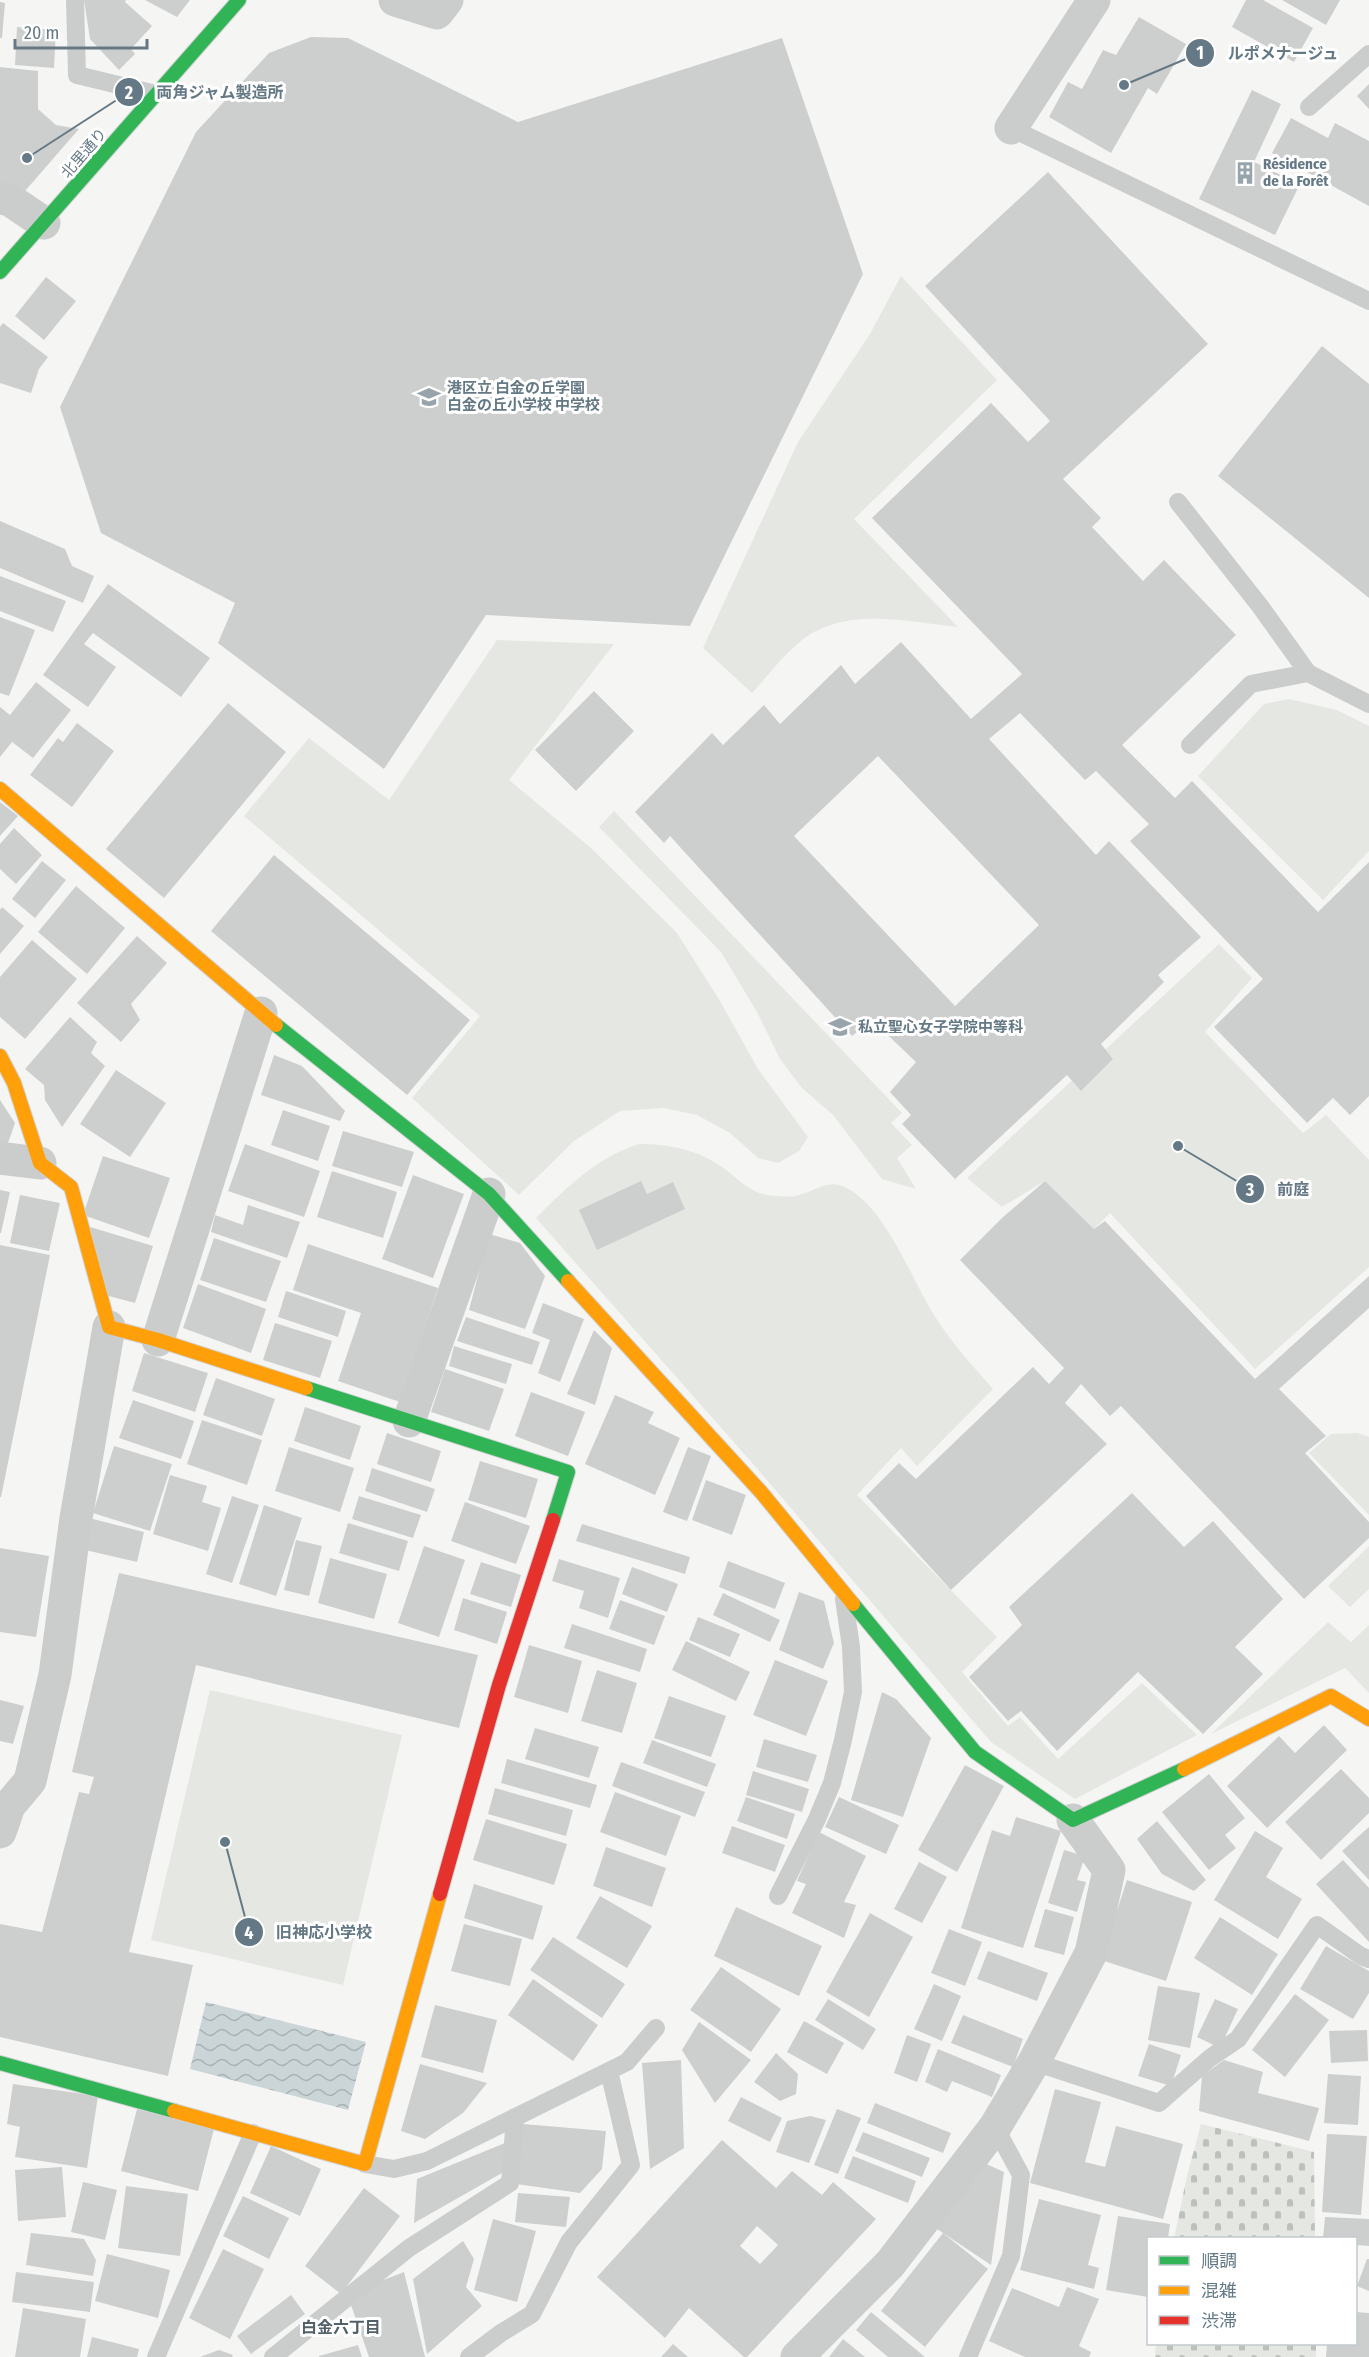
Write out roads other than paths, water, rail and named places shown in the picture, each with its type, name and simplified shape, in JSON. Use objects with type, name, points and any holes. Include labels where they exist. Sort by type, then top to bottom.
[{"type":"street","name":"北里通り","points":[[0,272],[239,0]]},
{"type":"street","points":[[395,0],[437,13],[447,0]]},
{"type":"street","points":[[1011,128],[1094,0]]},
{"type":"street","points":[[0,198],[10,200],[44,223]]},
{"type":"street","points":[[0,789],[261,1013],[489,1194],[761,1492],[975,1752],[1072,1821],[1108,1870],[1091,1953],[1034,2062],[996,2127],[890,2264],[797,2357]]},
{"type":"street","points":[[158,1340],[261,1013]]},
{"type":"street","points":[[0,1056],[14,1083],[40,1163]]},
{"type":"street","points":[[0,1158],[40,1163],[71,1187],[109,1327],[76,1518],[55,1675],[30,1781],[9,1806],[0,1832]]},
{"type":"street","points":[[408,1421],[489,1194]]},
{"type":"street","points":[[0,2063],[365,2164],[499,1685],[568,1472],[158,1340],[109,1327]]},
{"type":"street","points":[[1072,1821],[1211,1757],[1331,1696],[1369,1719]]},
{"type":"lane","points":[[75,0],[77,75],[156,94]]},
{"type":"lane","points":[[1308,107],[1369,54]]},
{"type":"lane","points":[[1011,128],[1369,301]]},
{"type":"lane","points":[[1178,502],[1260,606],[1308,673],[1369,704]]},
{"type":"lane","points":[[1190,745],[1251,684],[1308,673]]},
{"type":"lane","points":[[778,1896],[818,1819],[832,1784],[843,1740],[853,1692],[851,1647],[842,1592]]},
{"type":"lane","points":[[1034,2062],[1159,2103],[1210,2058],[1238,2040],[1317,1925],[1361,1956],[1369,1959]]},
{"type":"lane","points":[[365,2164],[394,2169],[427,2161],[627,2062],[656,2028]]},
{"type":"lane","points":[[469,2357],[532,2314],[569,2242],[631,2165],[609,2071]]},
{"type":"lane","points":[[273,2357],[409,2248],[510,2182],[515,2117]]},
{"type":"lane","points":[[968,2357],[1011,2256],[1020,2175],[996,2127]]},
{"type":"lane","points":[[156,2357],[253,2133]]},
{"type":"water","points":[[206,2002],[366,2042],[348,2110],[190,2069]]},
{"type":"place","name":"ルポメナージュ","points":[[1124,85]]},
{"type":"place","name":"両角ジャム製造所","points":[[27,158]]},
{"type":"place","name":"Résidence de la Forêt","points":[[1245,173]]},
{"type":"place","name":"港区立 白金の丘学園 白金の丘小学校 中学校","points":[[429,397]]},
{"type":"place","name":"私立聖心女子学院中等科","points":[[840,1027]]},
{"type":"place","name":"前庭","points":[[1178,1146]]},
{"type":"place","name":"旧神応小学校","points":[[225,1842]]},
{"type":"district","name":"白金六丁目","points":[[341,2327]]}]
